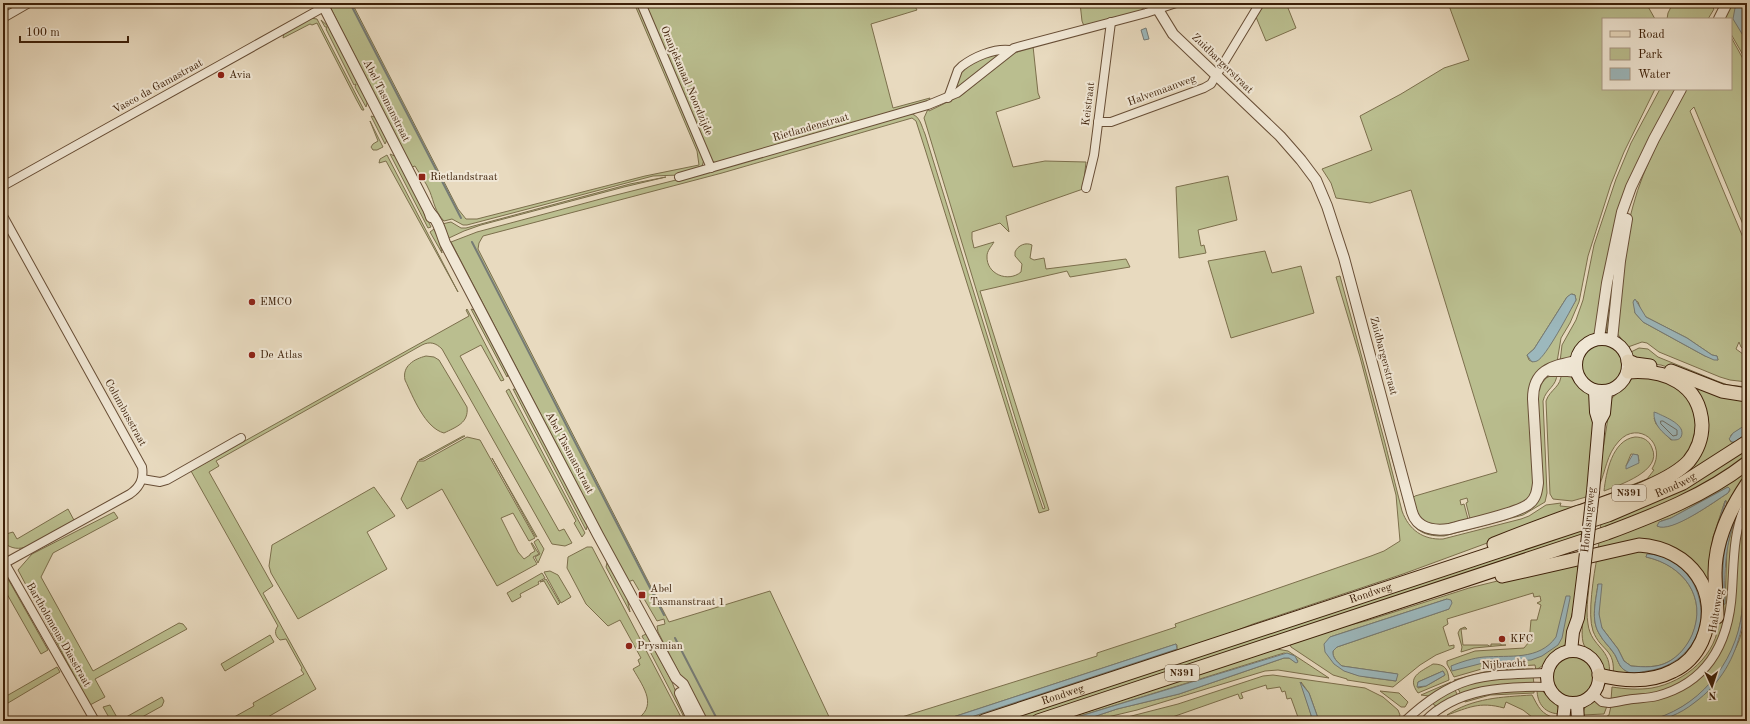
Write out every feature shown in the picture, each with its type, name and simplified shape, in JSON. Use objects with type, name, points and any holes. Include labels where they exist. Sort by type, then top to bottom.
[{"type":"main road","points":[[1600,338],[1612,340],[1623,349],[1628,366],[1620,385],[1601,391],[1585,386],[1580,380],[1576,367],[1579,353],[1583,346],[1600,338]]},
{"type":"main road","points":[[1628,366],[1635,364],[1666,369],[1722,391],[1747,395]]},
{"type":"main road","name":"N391","points":[[1434,572],[1479,550],[1516,535],[1654,483],[1679,469],[1688,461],[1696,451],[1702,430],[1699,409],[1695,398],[1677,381],[1652,372],[1628,366]]},
{"type":"main road","name":"Hondsrugweg","points":[[1576,652],[1581,632],[1578,618],[1593,492],[1599,422],[1596,412],[1601,391]]},
{"type":"main road","name":"Rondweg","points":[[984,721],[1635,504],[1683,483],[1747,442]]},
{"type":"main road","name":"Rondweg","points":[[1038,721],[1444,588],[1640,521],[1684,501],[1719,482],[1747,463]]},
{"type":"main road","points":[[1597,685],[1635,687],[1666,682],[1688,670],[1701,657],[1711,640],[1717,620],[1714,571],[1720,538],[1730,510],[1747,484]]},
{"type":"main road","name":"N391","points":[[1444,588],[1529,570],[1633,545],[1650,545],[1660,547],[1676,554],[1700,579],[1706,594],[1708,614],[1707,624],[1705,633],[1696,652],[1682,666],[1674,671],[1653,678],[1638,680],[1611,678],[1597,685]]},
{"type":"main road","points":[[1564,652],[1576,652],[1593,661],[1597,685],[1588,699],[1571,703],[1552,694],[1548,687],[1546,673],[1552,660],[1564,652]]},
{"type":"main road","points":[[1563,721],[1571,703]]},
{"type":"main road","points":[[1571,703],[1578,721]]},
{"type":"street","points":[[3,18],[29,3]]},
{"type":"street","name":"Oranjekanaal Noordzijde","points":[[641,3],[711,168]]},
{"type":"street","name":"Rietlandenstraat","points":[[679,177],[924,107],[948,98],[968,85],[1010,50],[1111,22],[1155,6],[1176,3]]},
{"type":"street","name":"Halvemaanweg","points":[[1098,122],[1111,122],[1204,88],[1211,84],[1260,3]]},
{"type":"street","points":[[1720,18],[1727,3]]},
{"type":"street","name":"Vasco da Gamastraat","points":[[3,186],[323,5]]},
{"type":"street","name":"Abel Tasmanstraat","points":[[323,5],[598,534],[676,678],[683,684],[702,721]]},
{"type":"street","name":"Zuidbargerstraat","points":[[1155,6],[1173,34],[1280,136],[1310,172],[1323,194],[1346,266],[1414,519],[1421,525],[1439,530],[1449,529],[1517,510],[1532,502],[1537,492],[1538,483],[1533,393],[1537,379],[1548,368],[1555,365],[1576,367]]},
{"type":"street","name":"Keistraat","points":[[1086,188],[1094,155],[1111,22]]},
{"type":"street","name":"Rietlandenstraat","points":[[948,98],[958,70],[962,66],[989,53],[1004,49],[1010,50]]},
{"type":"street","points":[[1600,338],[1607,283],[1619,222],[1625,203],[1680,90]]},
{"type":"street","points":[[1612,340],[1623,234],[1639,172]]},
{"type":"street","name":"Columbusstraat","points":[[3,216],[142,467],[142,479]]},
{"type":"street","points":[[4,562],[130,494],[140,486],[142,479],[160,482],[167,480],[241,438]]},
{"type":"street","name":"Halteweg","points":[[1597,685],[1602,702],[1609,703],[1655,696],[1679,688],[1691,681],[1714,658],[1722,642],[1729,620],[1734,543],[1740,518],[1747,502]]},
{"type":"street","name":"Bartholomeus Diasstraat","points":[[4,562],[95,721]]},
{"type":"street","name":"Nijbracht","points":[[1405,721],[1435,696],[1454,685],[1479,677],[1497,674],[1546,673]]},
{"type":"street","name":"Abel Tasmanstraat","points":[[676,678],[677,688],[694,721]]},
{"type":"street","name":"Nijbracht","points":[[1423,705],[1428,718],[1460,698],[1487,690],[1548,687]]},
{"type":"green space","points":[[328,3],[352,3],[458,209],[466,219],[477,219],[645,176],[699,165],[697,151],[634,3],[639,3],[704,160],[702,166],[679,175],[653,176],[467,225],[463,225],[452,219],[444,221],[437,211],[425,182],[415,166],[412,167]]},
{"type":"green space","points":[[643,3],[913,3],[917,10],[871,24],[893,108],[930,98],[929,101],[717,164],[710,159]]},
{"type":"green space","points":[[1080,3],[1124,3],[1143,8],[1144,10],[1084,26]]},
{"type":"green space","points":[[1264,3],[1286,3],[1296,28],[1266,41],[1256,17]]},
{"type":"green space","points":[[1448,3],[1646,3],[1654,18],[1602,18],[1602,90],[1655,90],[1624,152],[1611,184],[1588,256],[1579,302],[1570,323],[1561,338],[1557,362],[1538,372],[1535,480],[1532,496],[1519,506],[1470,519],[1466,503],[1468,502],[1467,498],[1460,500],[1461,505],[1464,504],[1468,519],[1435,527],[1419,518],[1413,498],[1415,496],[1497,472],[1411,190],[1370,203],[1336,198],[1331,183],[1322,169],[1372,150],[1360,116],[1401,94],[1444,68],[1469,60]],"holes":[[[1572,294],[1575,295],[1576,300],[1550,345],[1533,362],[1529,360],[1527,355],[1534,349],[1567,297]]]},
{"type":"green space","points":[[1673,3],[1708,3],[1714,9],[1709,18],[1667,18]]},
{"type":"green space","points":[[1732,3],[1747,3],[1747,8],[1745,6],[1734,19],[1747,42],[1747,62],[1732,36],[1732,18],[1724,18]]},
{"type":"green space","points":[[310,18],[317,19],[364,110],[362,110],[356,99],[317,23],[312,25],[310,24],[283,38],[284,33]]},
{"type":"green space","points":[[321,20],[329,27],[368,100],[366,107],[355,87],[356,84],[354,85],[326,29],[327,27],[325,27]]},
{"type":"green space","points":[[1732,39],[1747,66],[1747,234],[1694,107],[1690,111],[1747,247],[1747,352],[1741,347],[1739,342],[1736,349],[1747,357],[1747,382],[1720,377],[1659,352],[1647,343],[1642,342],[1628,347],[1616,332],[1622,268],[1629,221],[1643,175],[1656,146],[1685,90],[1732,90]],"holes":[[[1634,300],[1638,302],[1642,313],[1646,317],[1687,338],[1712,355],[1717,356],[1718,360],[1705,356],[1643,322],[1635,313]]]},
{"type":"green space","points":[[1033,46],[1038,93],[1040,98],[996,112],[1013,167],[1045,161],[1086,162],[1083,189],[1006,216],[1009,232],[1000,223],[972,232],[974,248],[994,242],[988,252],[988,262],[990,268],[994,272],[1004,277],[1010,277],[1021,272],[1022,264],[1015,256],[1015,252],[1020,246],[1027,244],[1032,245],[1030,258],[1034,260],[1044,258],[1046,269],[1126,259],[1130,267],[1070,277],[1067,271],[980,291],[1049,510],[1039,513],[916,121],[912,118],[722,173],[483,236],[479,243],[478,249],[669,622],[770,591],[831,721],[704,721],[658,632],[657,626],[665,624],[664,619],[657,621],[633,580],[628,582],[451,242],[477,232],[688,177],[909,113],[913,114],[920,121],[925,134],[1015,426],[1043,509],[1045,508],[1025,450],[924,118],[928,109],[929,111],[962,95],[1012,54]]},
{"type":"green space","points":[[1003,52],[952,94],[959,73],[971,62]]},
{"type":"green space","points":[[1659,90],[1676,90],[1633,175],[1596,332],[1581,343],[1571,357],[1560,362],[1562,345],[1576,320],[1583,300],[1594,245],[1616,179],[1631,143]]},
{"type":"green space","points":[[371,116],[378,118],[388,138],[385,144]]},
{"type":"green space","points":[[370,121],[383,147],[377,150],[373,150],[371,147],[378,141]]},
{"type":"green space","points":[[390,154],[397,157],[431,227],[428,228]]},
{"type":"green space","points":[[387,155],[458,292],[386,161],[379,163],[380,159]]},
{"type":"green space","points":[[1228,176],[1237,220],[1198,230],[1201,246],[1204,245],[1206,253],[1179,258],[1176,187]]},
{"type":"green space","points":[[666,177],[481,225],[449,238],[442,224],[451,222],[461,228],[466,228],[630,184]]},
{"type":"green space","points":[[1625,210],[1608,333],[1606,333],[1610,295]]},
{"type":"green space","points":[[434,229],[439,239],[442,253],[430,232]]},
{"type":"green space","points":[[1265,251],[1272,273],[1301,266],[1314,313],[1231,338],[1208,261]]},
{"type":"green space","points":[[1340,276],[1402,511],[1405,518],[1413,528],[1423,536],[1443,539],[1521,519],[1529,516],[1546,505],[1561,503],[1560,506],[1571,507],[1585,503],[1585,507],[1403,574],[1253,624],[1195,647],[971,721],[959,721],[1177,649],[1177,645],[1176,644],[941,721],[889,721],[1097,656],[1097,653],[1176,627],[1175,624],[1371,556],[1384,551],[1400,541],[1396,495],[1360,357],[1336,277]]},
{"type":"green space","points":[[467,309],[504,380],[501,381],[481,345],[460,356],[559,531],[564,529],[572,543],[565,546],[552,544],[442,349],[433,343],[422,345],[216,461],[219,466],[209,472],[273,586],[263,593],[316,689],[261,721],[227,721],[254,706],[253,703],[304,674],[286,639],[280,640],[277,637],[276,632],[278,626],[191,471],[469,316],[466,310]]},
{"type":"green space","points":[[471,309],[477,311],[509,372],[507,377]]},
{"type":"green space","points":[[1602,343],[1614,347],[1620,353],[1624,365],[1620,377],[1614,383],[1602,387],[1590,383],[1584,377],[1580,365],[1584,353],[1590,347]]},
{"type":"green space","points":[[1639,348],[1648,349],[1658,357],[1728,385],[1747,387],[1747,393],[1661,365],[1642,363],[1633,357],[1631,352]]},
{"type":"green space","points":[[426,356],[434,357],[439,360],[467,407],[464,421],[444,433],[437,430],[425,419],[405,380],[405,371],[407,367],[413,361]]},
{"type":"green space","points":[[1557,373],[1557,378],[1546,393],[1543,401],[1547,493],[1545,502],[1523,515],[1444,536],[1424,533],[1417,529],[1412,524],[1406,509],[1390,451],[1391,450],[1422,530],[1533,506],[1538,388],[1546,378]]},
{"type":"green space","points":[[1561,373],[1572,376],[1580,387],[1590,396],[1594,412],[1586,497],[1572,501],[1553,499],[1550,494],[1546,401],[1560,382]]},
{"type":"green space","points":[[1648,374],[1689,394],[1699,433],[1682,464],[1603,501],[1604,496],[1647,479],[1654,470],[1652,469],[1656,459],[1656,451],[1654,443],[1649,437],[1642,434],[1634,433],[1627,435],[1619,441],[1611,452],[1599,486],[1598,481],[1611,399],[1632,378]],"holes":[[[1654,418],[1681,429],[1681,436],[1671,440],[1656,424]]]},
{"type":"green space","points":[[1687,385],[1747,397],[1747,424],[1731,435],[1730,441],[1733,443],[1747,433],[1747,438],[1677,481],[1651,487],[1701,444]]},
{"type":"green space","points":[[509,389],[585,533],[582,537],[574,523],[576,521],[506,391]]},
{"type":"green space","points":[[513,389],[518,390],[588,524],[586,530]]},
{"type":"green space","points":[[465,436],[424,459],[419,460]]},
{"type":"green space","points":[[467,437],[480,440],[535,538],[529,541],[513,513],[501,518],[518,552],[524,559],[535,551],[532,543],[539,554],[533,557],[537,564],[497,586],[442,489],[407,509],[401,499],[418,461],[424,461]]},
{"type":"green space","points":[[1635,437],[1643,438],[1651,445],[1654,456],[1651,464],[1638,476],[1604,491],[1606,475],[1612,458],[1621,444],[1627,439]],"holes":[[[1631,454],[1638,455],[1639,461],[1626,466]]]},
{"type":"green space","points":[[1747,448],[1747,459],[1691,494],[1600,532],[1601,522]]},
{"type":"green space","points":[[492,458],[537,537],[535,536]]},
{"type":"green space","points":[[1747,469],[1747,481],[1728,511],[1714,621],[1708,642],[1699,657],[1631,682],[1693,658],[1710,601],[1673,550],[1598,552],[1599,540]],"holes":[[[1728,487],[1730,490],[1728,493],[1683,521],[1664,527],[1657,526],[1661,521],[1671,518]],[[1725,501],[1727,502],[1709,564],[1713,537]]]},
{"type":"green space","points":[[374,487],[395,516],[367,532],[387,569],[298,619],[271,573],[269,566],[272,545]]},
{"type":"green space","points":[[1747,494],[1729,606],[1717,647],[1695,674],[1665,691],[1611,700],[1612,687],[1642,689],[1664,685],[1687,673],[1698,665],[1706,655],[1713,644],[1719,619],[1717,580],[1720,560],[1739,504],[1724,551],[1722,567],[1723,604],[1725,604],[1727,547],[1735,519]]},
{"type":"green space","points":[[1747,508],[1742,613],[1739,630],[1734,646],[1716,677],[1701,693],[1683,707],[1662,717],[1642,722],[1599,721],[1609,715],[1611,706],[1678,691],[1720,651],[1728,634],[1731,622],[1737,542]]},
{"type":"green space","points":[[68,509],[75,522],[29,546],[15,548],[3,542],[3,529],[6,534],[13,532],[17,539]]},
{"type":"green space","points":[[114,512],[118,518],[53,553],[41,577],[93,671],[179,623],[183,624],[187,629],[95,679],[105,697],[90,705],[18,570],[32,554]]},
{"type":"green space","points":[[1582,528],[1581,538],[1026,721],[996,721]]},
{"type":"green space","points":[[538,539],[544,549],[538,563],[535,557],[540,554],[534,542]]},
{"type":"green space","points":[[587,547],[592,547],[683,721],[634,721],[642,716],[648,703],[645,690],[633,669],[640,665],[638,660],[641,658],[620,620],[608,626],[586,604],[567,568],[568,557]]},
{"type":"green space","points":[[1646,547],[1686,565],[1705,601],[1696,646],[1665,673],[1613,676],[1612,660],[1610,655],[1596,638],[1591,624],[1592,594],[1597,557]],"holes":[[[1647,554],[1678,565],[1691,578],[1697,591],[1700,606],[1699,628],[1690,647],[1674,662],[1658,669],[1631,673],[1621,667],[1615,654],[1597,629],[1594,610],[1598,584],[1599,621],[1602,628],[1618,649],[1624,661],[1631,666],[1655,666],[1672,660],[1687,645],[1696,624],[1697,610],[1695,597],[1690,586],[1682,576],[1672,568],[1660,561],[1646,557]]]},
{"type":"green space","points":[[1579,561],[1577,600],[1572,614],[1566,644],[1551,655],[1542,666],[1536,670],[1535,665],[1485,668],[1454,677],[1447,664],[1447,661],[1475,651],[1524,648],[1529,642],[1531,620],[1537,620],[1541,605],[1537,603],[1541,601],[1540,596],[1534,597],[1533,593],[1447,619],[1448,624],[1443,627],[1449,646],[1454,645],[1454,648],[1436,655],[1420,665],[1393,687],[1347,680],[1333,675],[1291,647],[1289,642],[1313,634],[1366,621],[1469,588]],"holes":[[[1447,599],[1449,609],[1337,647],[1333,651],[1334,657],[1342,666],[1397,674],[1396,681],[1367,677],[1349,672],[1341,668],[1328,654],[1330,637]]]},
{"type":"green space","points":[[607,563],[627,598],[630,612],[606,567]]},
{"type":"green space","points":[[3,570],[48,650],[41,654],[3,587]]},
{"type":"green space","points":[[550,571],[558,575],[571,597],[561,603],[544,572]]},
{"type":"green space","points":[[1590,571],[1587,611],[1588,624],[1593,638],[1608,659],[1609,676],[1597,659],[1585,647],[1582,639],[1583,620]]},
{"type":"green space","points":[[542,573],[545,578],[538,582],[539,584],[520,594],[521,597],[512,602],[507,593]]},
{"type":"green space","points":[[1747,573],[1747,721],[1659,721],[1691,705],[1707,691],[1728,662],[1738,643],[1744,624]]},
{"type":"green space","points":[[546,579],[560,603],[558,605],[544,581],[540,582]]},
{"type":"green space","points":[[1465,627],[1467,629],[1461,629],[1463,645],[1506,645],[1474,648],[1461,652],[1462,647],[1458,633],[1460,629]]},
{"type":"green space","points":[[646,634],[672,682],[687,721],[642,636]]},
{"type":"green space","points":[[270,635],[274,642],[225,671],[221,664]]},
{"type":"green space","points":[[1277,649],[1288,651],[1329,678],[1278,670],[1265,671],[1137,710],[1091,721],[1081,721],[1117,709],[1179,694],[1284,658],[1290,658],[1295,662],[1298,661],[1293,655],[1284,653],[1064,721],[1052,721]]},
{"type":"green space","points":[[1573,656],[1585,660],[1591,666],[1595,678],[1591,690],[1585,696],[1573,700],[1561,696],[1555,690],[1551,678],[1555,666],[1561,660]]},
{"type":"green space","points":[[1433,664],[1443,666],[1447,670],[1449,680],[1418,693],[1413,683],[1414,679],[1419,672]],"holes":[[[1443,671],[1445,675],[1426,686],[1418,688],[1418,682]]]},
{"type":"green space","points":[[57,667],[60,672],[3,706],[3,698]]},
{"type":"green space","points":[[1512,669],[1533,669],[1533,671],[1455,682],[1454,680],[1484,672]]},
{"type":"green space","points":[[1273,675],[1365,688],[1383,697],[1398,710],[1400,715],[1397,721],[1319,721],[1309,693],[1301,682],[1313,721],[1298,721],[1299,720],[1291,698],[1287,699],[1285,691],[1282,692],[1280,687],[1267,689],[1266,685],[1241,693],[1243,698],[1240,699],[1238,694],[1161,721],[1112,721],[1178,704],[1263,676]]},
{"type":"green space","points":[[1533,675],[1534,685],[1461,695],[1457,686],[1466,683]]},
{"type":"green space","points":[[1451,682],[1452,684],[1429,696],[1421,695]]},
{"type":"green space","points":[[1454,688],[1458,696],[1437,706],[1434,705],[1433,703]]},
{"type":"green space","points":[[1534,689],[1534,693],[1490,695],[1465,702],[1463,699],[1477,694]]},
{"type":"green space","points":[[1537,689],[1544,692],[1551,698],[1561,714],[1550,712],[1540,704]]},
{"type":"green space","points":[[1380,691],[1399,693],[1408,702],[1405,707],[1401,707]]},
{"type":"green space","points":[[1532,695],[1541,710],[1547,715],[1556,718],[1555,721],[1537,721],[1523,710],[1506,702],[1504,708],[1481,705],[1447,715],[1467,705],[1488,699]]},
{"type":"green space","points":[[162,697],[164,701],[162,706],[135,721],[119,721]]},
{"type":"green space","points":[[1594,700],[1607,706],[1604,714],[1582,715],[1585,707]]},
{"type":"green space","points":[[110,705],[119,721],[111,721],[103,707]]},
{"type":"water","points":[[1741,5],[1747,8],[1747,42],[1733,19],[1735,8]]},
{"type":"water","points":[[1146,28],[1149,39],[1144,40],[1141,30]]},
{"type":"water","points":[[1571,294],[1575,295],[1576,300],[1558,333],[1541,358],[1534,362],[1531,361],[1527,355],[1534,349],[1567,297]]},
{"type":"water","points":[[1635,299],[1646,317],[1687,338],[1712,355],[1717,356],[1718,360],[1705,356],[1643,322],[1635,313],[1633,302]]},
{"type":"water","points":[[1654,412],[1670,419],[1678,425],[1682,433],[1681,437],[1677,440],[1672,440],[1662,431],[1655,421]]},
{"type":"water","points":[[1747,424],[1747,433],[1735,442],[1732,442],[1729,439],[1733,433]]},
{"type":"water","points":[[1633,454],[1638,455],[1639,463],[1626,469],[1626,466]]},
{"type":"water","points":[[1728,487],[1730,489],[1728,493],[1693,516],[1672,525],[1664,527],[1657,526],[1659,522],[1671,518]]},
{"type":"water","points":[[1726,500],[1716,536],[1709,586],[1713,543]]},
{"type":"water","points":[[1738,512],[1730,535],[1726,557],[1724,604],[1723,566],[1725,548],[1727,539]]},
{"type":"water","points":[[1747,540],[1745,608],[1735,650],[1725,669],[1712,687],[1689,707],[1677,714],[1659,720],[1646,721],[1665,715],[1682,707],[1711,682],[1722,667],[1738,632],[1742,613]]},
{"type":"water","points":[[1647,554],[1667,558],[1678,565],[1688,575],[1699,596],[1701,611],[1700,625],[1695,639],[1687,650],[1676,660],[1663,667],[1631,673],[1621,667],[1615,654],[1597,629],[1594,610],[1598,584],[1602,584],[1599,614],[1602,628],[1618,649],[1624,661],[1631,666],[1655,666],[1672,660],[1688,643],[1696,621],[1697,608],[1689,585],[1681,575],[1671,567],[1646,557]]},
{"type":"water","points":[[1566,596],[1570,596],[1570,598],[1562,638],[1558,645],[1542,656],[1531,660],[1483,663],[1452,671],[1451,666],[1471,659],[1523,655],[1541,650],[1549,645],[1556,637]]},
{"type":"water","points":[[1447,599],[1451,600],[1452,603],[1449,609],[1337,647],[1333,651],[1334,657],[1342,666],[1398,674],[1396,681],[1359,676],[1344,671],[1334,664],[1325,652],[1324,644],[1330,637]]},
{"type":"water","points":[[1176,644],[1177,649],[959,721],[941,721]]},
{"type":"water","points":[[1287,653],[1295,656],[1298,662],[1296,663],[1289,658],[1284,658],[1179,694],[1117,709],[1081,721],[1064,721]]},
{"type":"water","points":[[1443,671],[1445,675],[1426,686],[1417,687],[1418,682]]},
{"type":"water","points":[[1300,682],[1309,693],[1319,721],[1313,721]]},
{"type":"waterway","points":[[350,3],[461,218]]},
{"type":"waterway","points":[[472,242],[664,615]]},
{"type":"waterway","points":[[675,638],[718,721]]},
{"type":"place","name":"Avia","points":[[221,75]]},
{"type":"place","name":"Rietlandstraat","points":[[422,177]]},
{"type":"place","name":"EMCO","points":[[252,302]]},
{"type":"place","name":"De Atlas","points":[[252,355]]},
{"type":"place","name":"Abel Tasmanstraat 1","points":[[642,595]]},
{"type":"place","name":"KFC","points":[[1502,639]]},
{"type":"place","name":"Prysmian","points":[[629,646]]}]
